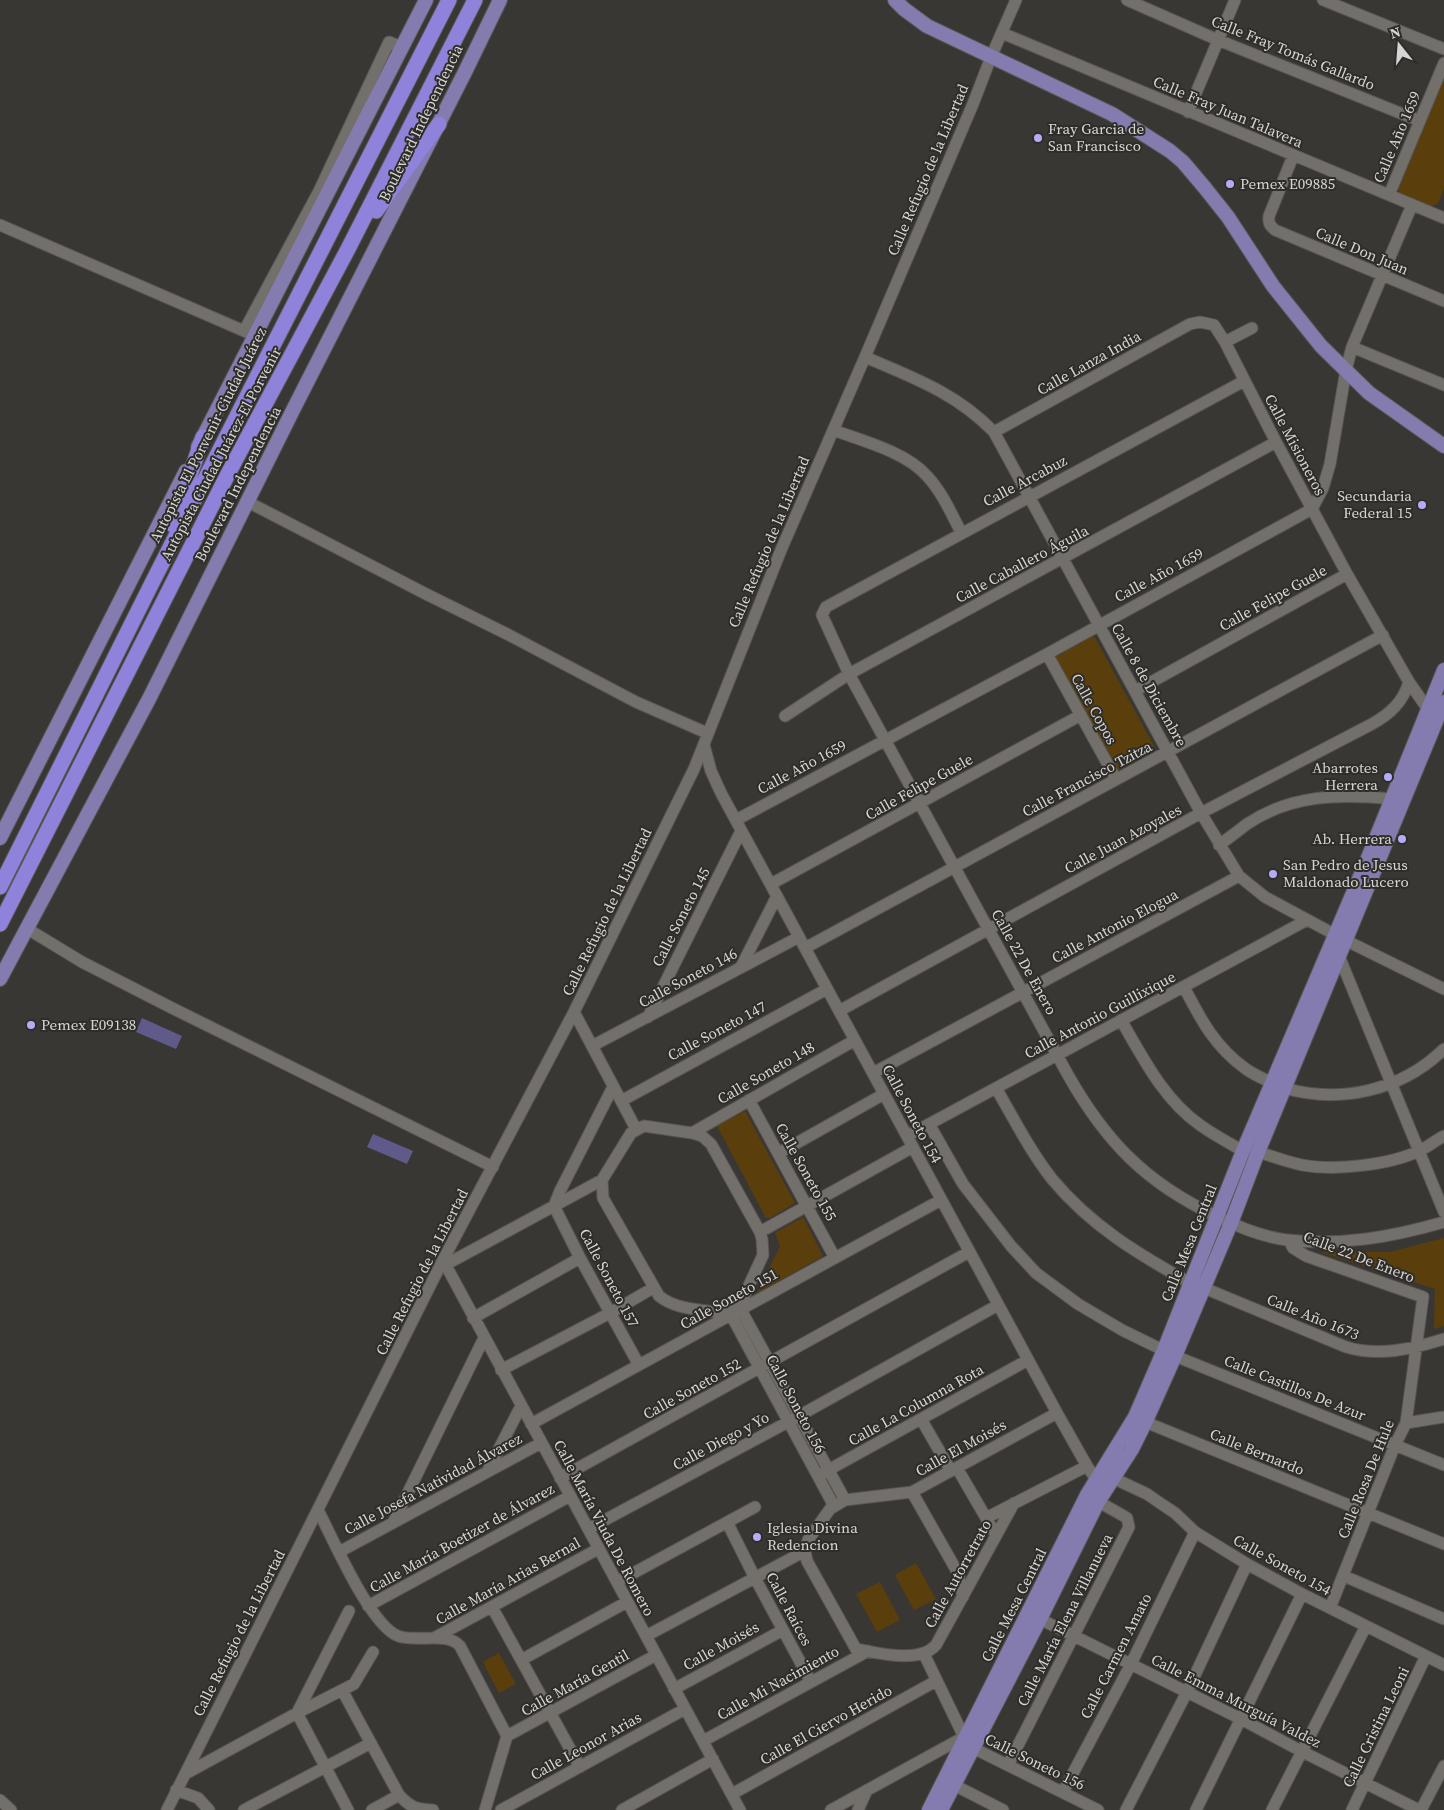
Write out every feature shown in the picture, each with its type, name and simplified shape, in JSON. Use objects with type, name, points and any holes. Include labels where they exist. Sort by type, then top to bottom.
[{"type":"highway","name":"Autopista El Porvenir-Ciudad Juárez","points":[[0,887],[153,581],[449,0]]},
{"type":"highway","name":"Autopista Ciudad Juárez-El Porvenir","points":[[0,924],[229,472],[348,249],[475,0]]},
{"type":"highway","points":[[348,249],[439,124]]},
{"type":"highway","points":[[153,581],[204,437]]},
{"type":"main road","points":[[0,838],[204,437],[250,333],[310,217],[395,44],[417,17],[426,0]]},
{"type":"main road","name":"Boulevard Independencia","points":[[0,980],[26,928],[107,781],[500,0]]},
{"type":"main road","points":[[895,0],[927,26],[1112,114],[1170,151],[1183,162],[1227,215],[1250,253],[1286,304],[1321,346],[1369,393],[1444,446]]},
{"type":"main road","name":"Calle Mesa Central","points":[[929,1810],[967,1741],[1096,1492],[1140,1420],[1197,1286],[1218,1217],[1251,1151],[1279,1086],[1432,714],[1444,670]]},
{"type":"main road","name":"Calle Mesa Central","points":[[1279,1086],[1339,956],[1340,938],[1392,799],[1432,714],[1444,702]]},
{"type":"main road","name":"Calle Mesa Central","points":[[1197,1286],[1231,1224],[1251,1151]]},
{"type":"main road","name":"Calle Mesa Central","points":[[941,1810],[954,1785],[967,1741],[1040,1619],[1096,1492],[1113,1478],[1132,1449],[1140,1420]]},
{"type":"street","points":[[417,17],[420,0]]},
{"type":"street","name":"Calle Refugio de la Libertad","points":[[167,1810],[444,1262],[574,1012],[704,745],[707,733],[781,550],[1016,0]]},
{"type":"street","name":"Calle Fray Tomás Gallardo","points":[[1127,0],[1218,40],[1420,121]]},
{"type":"street","points":[[1188,112],[1235,0]]},
{"type":"street","points":[[1323,0],[1444,49]]},
{"type":"street","name":"Calle Fray Juan Talavera","points":[[1002,33],[1412,205],[1443,216]]},
{"type":"street","name":"Calle Año 1659","points":[[1389,195],[1444,63]]},
{"type":"street","name":"Calle Don Juan","points":[[1294,156],[1269,216],[1268,222],[1270,227],[1444,301]]},
{"type":"street","points":[[1312,509],[1323,488],[1330,464],[1346,370],[1352,347],[1412,205]]},
{"type":"street","points":[[0,225],[250,333]]},
{"type":"street","name":"Calle Misioneros","points":[[1200,322],[1214,325],[1225,342],[1347,574],[1409,682],[1432,714]]},
{"type":"street","name":"Calle Lanza India","points":[[994,432],[1190,324],[1200,322]]},
{"type":"street","points":[[1225,342],[1252,328]]},
{"type":"street","points":[[1352,347],[1444,385]]},
{"type":"street","name":"Calle 8 de Diciembre","points":[[865,357],[934,387],[966,408],[994,432],[1201,813],[1239,876],[1265,897],[1340,938],[1444,989]]},
{"type":"street","name":"Calle Arcabuz","points":[[823,611],[826,607],[962,532],[1244,381]]},
{"type":"street","points":[[833,430],[900,456],[926,474],[940,493],[962,532]]},
{"type":"street","name":"Calle Caballero Águila","points":[[785,716],[850,674],[1276,442]]},
{"type":"street","points":[[248,502],[510,635],[636,702],[707,733]]},
{"type":"street","name":"Calle Año 1659","points":[[736,820],[1312,509]]},
{"type":"street","name":"Calle Felipe Guele","points":[[1135,691],[1347,574]]},
{"type":"street","name":"Calle 22 De Enero","points":[[823,611],[824,622],[850,674],[1023,992],[1082,1099],[1117,1146],[1169,1191],[1231,1224],[1275,1238],[1356,1241],[1383,1238],[1444,1222]]},
{"type":"street","name":"Calle Francisco Tzitza","points":[[805,948],[1383,635]]},
{"type":"street","name":"Calle Copos","points":[[1046,654],[1116,779]]},
{"type":"street","name":"Calle Juan Azoyales","points":[[839,1010],[1201,813],[1384,717],[1401,700],[1409,682]]},
{"type":"street","name":"Calle Felipe Guele","points":[[771,884],[1081,715]]},
{"type":"street","name":"Calle Soneto 154","points":[[704,745],[711,771],[736,820],[1087,1466],[1096,1492]]},
{"type":"street","points":[[1219,845],[1259,818],[1295,802],[1318,797],[1336,796],[1392,799]]},
{"type":"street","name":"Calle Soneto 145","points":[[648,1017],[742,831]]},
{"type":"street","name":"Calle Antonio Elogua","points":[[872,1073],[1239,876]]},
{"type":"street","points":[[741,967],[777,896]]},
{"type":"street","name":"Calle Antonio Guillixique","points":[[907,1136],[1307,920]]},
{"type":"street","points":[[26,928],[82,962],[493,1167]]},
{"type":"street","name":"Calle Soneto 146","points":[[592,1046],[799,937]]},
{"type":"street","points":[[1339,956],[1444,1212]]},
{"type":"street","points":[[1184,987],[1203,1023],[1220,1047],[1247,1070],[1279,1086],[1305,1094],[1340,1095],[1361,1092],[1392,1083],[1424,1066],[1444,1049]]},
{"type":"street","name":"Calle Soneto 147","points":[[620,1100],[827,989]]},
{"type":"street","points":[[574,1012],[636,1129]]},
{"type":"street","points":[[1121,1020],[1159,1083],[1180,1107],[1199,1125],[1251,1151],[1302,1165],[1325,1167],[1379,1163],[1419,1151],[1444,1136]]},
{"type":"street","name":"Calle Soneto 148","points":[[692,1133],[855,1040]]},
{"type":"street","points":[[554,1206],[613,1087]]},
{"type":"street","name":"Calle Año 1673","points":[[996,1088],[1033,1152],[1052,1178],[1083,1212],[1137,1253],[1197,1286],[1361,1352],[1386,1352],[1416,1348],[1444,1339]]},
{"type":"street","points":[[779,1153],[884,1094]]},
{"type":"street","name":"Calle Soneto 155","points":[[749,1100],[835,1258]]},
{"type":"street","name":"Calle Castillos De Azur","points":[[929,1124],[963,1184],[1011,1246],[1036,1273],[1055,1289],[1122,1330],[1170,1353],[1444,1466]]},
{"type":"street","points":[[444,1262],[602,1180],[631,1133],[636,1129],[644,1126],[692,1133],[702,1136],[710,1144],[762,1238],[763,1255],[736,1312],[713,1312],[687,1308],[669,1303],[659,1296],[603,1198],[602,1180]]},
{"type":"street","points":[[760,1232],[913,1147]]},
{"type":"street","name":"Calle Soneto 151","points":[[531,1424],[941,1200]]},
{"type":"street","name":"Calle Soneto 157","points":[[554,1206],[580,1258],[639,1365]]},
{"type":"street","name":"Calle 22 De Enero","points":[[1289,1240],[1293,1248],[1306,1256],[1423,1298]]},
{"type":"street","name":"Calle Soneto 152","points":[[560,1478],[970,1252]]},
{"type":"street","points":[[473,1318],[580,1258]]},
{"type":"street","name":"Calle María Viuda De Romero","points":[[444,1262],[740,1810]]},
{"type":"street","points":[[501,1370],[610,1313],[653,1288]]},
{"type":"street","points":[[713,1312],[732,1305],[745,1294]]},
{"type":"street","name":"Calle Rosa De Hule","points":[[1330,1608],[1406,1422],[1423,1298]]},
{"type":"street","name":"Calle Diego y Yo","points":[[588,1529],[794,1419],[998,1305]]},
{"type":"street","name":"Calle Soneto 156","points":[[736,1312],[823,1473],[834,1506]]},
{"type":"street","points":[[393,1523],[484,1338]]},
{"type":"street","name":"Calle La Columna Rota","points":[[823,1473],[1028,1360]]},
{"type":"street","points":[[487,1472],[521,1406]]},
{"type":"street","name":"Calle El Moisés","points":[[845,1500],[912,1492],[1057,1413]]},
{"type":"street","points":[[1406,1422],[1444,1417]]},
{"type":"street","points":[[921,1419],[996,1535]]},
{"type":"street","name":"Calle Bernardo","points":[[1140,1420],[1444,1544]]},
{"type":"street","name":"Calle Josefa Natividad Álvarez","points":[[339,1552],[541,1443]]},
{"type":"street","name":"Calle Autorretrato","points":[[986,1518],[1087,1466]]},
{"type":"street","name":"Calle Soneto 156","points":[[823,1473],[845,1500]]},
{"type":"street","name":"Calle Soneto 154","points":[[1113,1478],[1160,1503],[1175,1513],[1195,1532],[1247,1564],[1302,1594],[1444,1665]]},
{"type":"street","points":[[912,1492],[958,1572],[962,1596]]},
{"type":"street","name":"Calle María Elena Villanueva","points":[[1008,1765],[1129,1527],[1127,1518],[1096,1492]]},
{"type":"street","name":"Calle María Boetizer de Álvarez","points":[[368,1606],[570,1496]]},
{"type":"street","points":[[845,1500],[830,1510],[808,1540],[804,1551],[807,1561],[856,1649],[913,1656],[924,1654]]},
{"type":"street","name":"Calle Autorretrato","points":[[924,1654],[931,1651],[936,1645],[1014,1503]]},
{"type":"street","points":[[617,1582],[754,1507]]},
{"type":"street","points":[[318,1510],[368,1606],[383,1626],[404,1638],[451,1639],[460,1646],[507,1736],[485,1810]]},
{"type":"street","name":"Calle Raíces","points":[[727,1522],[782,1630],[811,1682]]},
{"type":"street","name":"Calle Carmen Amato","points":[[1063,1792],[1131,1664],[1195,1532]]},
{"type":"street","name":"Calle María Arias Bernal","points":[[432,1639],[598,1548]]},
{"type":"street","points":[[646,1636],[804,1551]]},
{"type":"street","points":[[1126,1810],[1187,1692],[1247,1564]]},
{"type":"street","points":[[1344,1576],[1444,1619]]},
{"type":"street","points":[[1196,1810],[1302,1594]]},
{"type":"street","points":[[521,1660],[627,1602]]},
{"type":"street","points":[[492,1607],[580,1767]]},
{"type":"street","points":[[297,1713],[349,1611]]},
{"type":"street","name":"Calle Emma Murguía Valdez","points":[[1040,1619],[1420,1810]]},
{"type":"street","points":[[1272,1810],[1366,1626]]},
{"type":"street","name":"Calle Moisés","points":[[674,1689],[782,1630]]},
{"type":"street","name":"Calle Mi Nacimiento","points":[[703,1741],[868,1651]]},
{"type":"street","points":[[185,1774],[354,1684],[373,1652]]},
{"type":"street","name":"Calle Soneto 156","points":[[924,1654],[967,1741],[1008,1765],[1098,1810]]},
{"type":"street","name":"Calle María Gentil","points":[[507,1736],[656,1655]]},
{"type":"street","name":"Calle Cristina Leoni","points":[[1352,1810],[1426,1656]]},
{"type":"street","name":"Calle El Ciervo Herido","points":[[732,1794],[936,1681]]},
{"type":"street","points":[[342,1690],[399,1795],[408,1805],[415,1808],[433,1810]]},
{"type":"street","name":"Calle Leonor Arias","points":[[501,1810],[686,1709]]},
{"type":"street","points":[[297,1713],[348,1810]]},
{"type":"street","points":[[831,1810],[867,1790],[967,1741]]},
{"type":"street","points":[[244,1810],[371,1743]]},
{"type":"street","points":[[622,1810],[713,1759]]},
{"type":"street","points":[[1420,1810],[1444,1766]]},
{"type":"street","points":[[954,1785],[1002,1810]]},
{"type":"street","points":[[176,1790],[198,1798],[209,1810]]},
{"type":"street","points":[[858,1810],[867,1790]]},
{"type":"street","points":[[372,1810],[399,1795]]},
{"type":"street","points":[[0,1800],[11,1810]]},
{"type":"shaded area","points":[[1444,80],[1444,189],[1438,203],[1429,208],[1399,193],[1398,186]]},
{"type":"shaded area","points":[[1094,636],[1154,746],[1152,752],[1120,769],[1118,769],[1055,657]]},
{"type":"shaded area","points":[[142,1018],[182,1036],[176,1049],[136,1032]]},
{"type":"shaded area","points":[[745,1111],[795,1203],[770,1218],[766,1218],[717,1126]]},
{"type":"shaded area","points":[[373,1134],[413,1151],[407,1164],[367,1147]]},
{"type":"shaded area","points":[[803,1217],[823,1256],[757,1293],[780,1246],[775,1233]]},
{"type":"shaded area","points":[[1444,1238],[1444,1326],[1434,1329],[1435,1289],[1321,1252],[1390,1252]]},
{"type":"shaded area","points":[[916,1563],[936,1599],[914,1610],[895,1575]]},
{"type":"shaded area","points":[[880,1582],[900,1620],[877,1632],[856,1594]]},
{"type":"shaded area","points":[[499,1653],[516,1684],[499,1693],[483,1662]]},
{"type":"place","name":"Fray Garcia de San Francisco","points":[[1038,138]]},
{"type":"place","name":"Pemex E09885","points":[[1230,184]]},
{"type":"place","name":"Secundaria Federal 15","points":[[1422,505]]},
{"type":"place","name":"Abarrotes Herrera","points":[[1388,777]]},
{"type":"place","name":"Ab. Herrera","points":[[1402,839]]},
{"type":"place","name":"San Pedro de Jesus Maldonado Lucero","points":[[1273,874]]},
{"type":"place","name":"Pemex E09138","points":[[31,1025]]},
{"type":"place","name":"Iglesia Divina Redencion","points":[[757,1537]]}]
